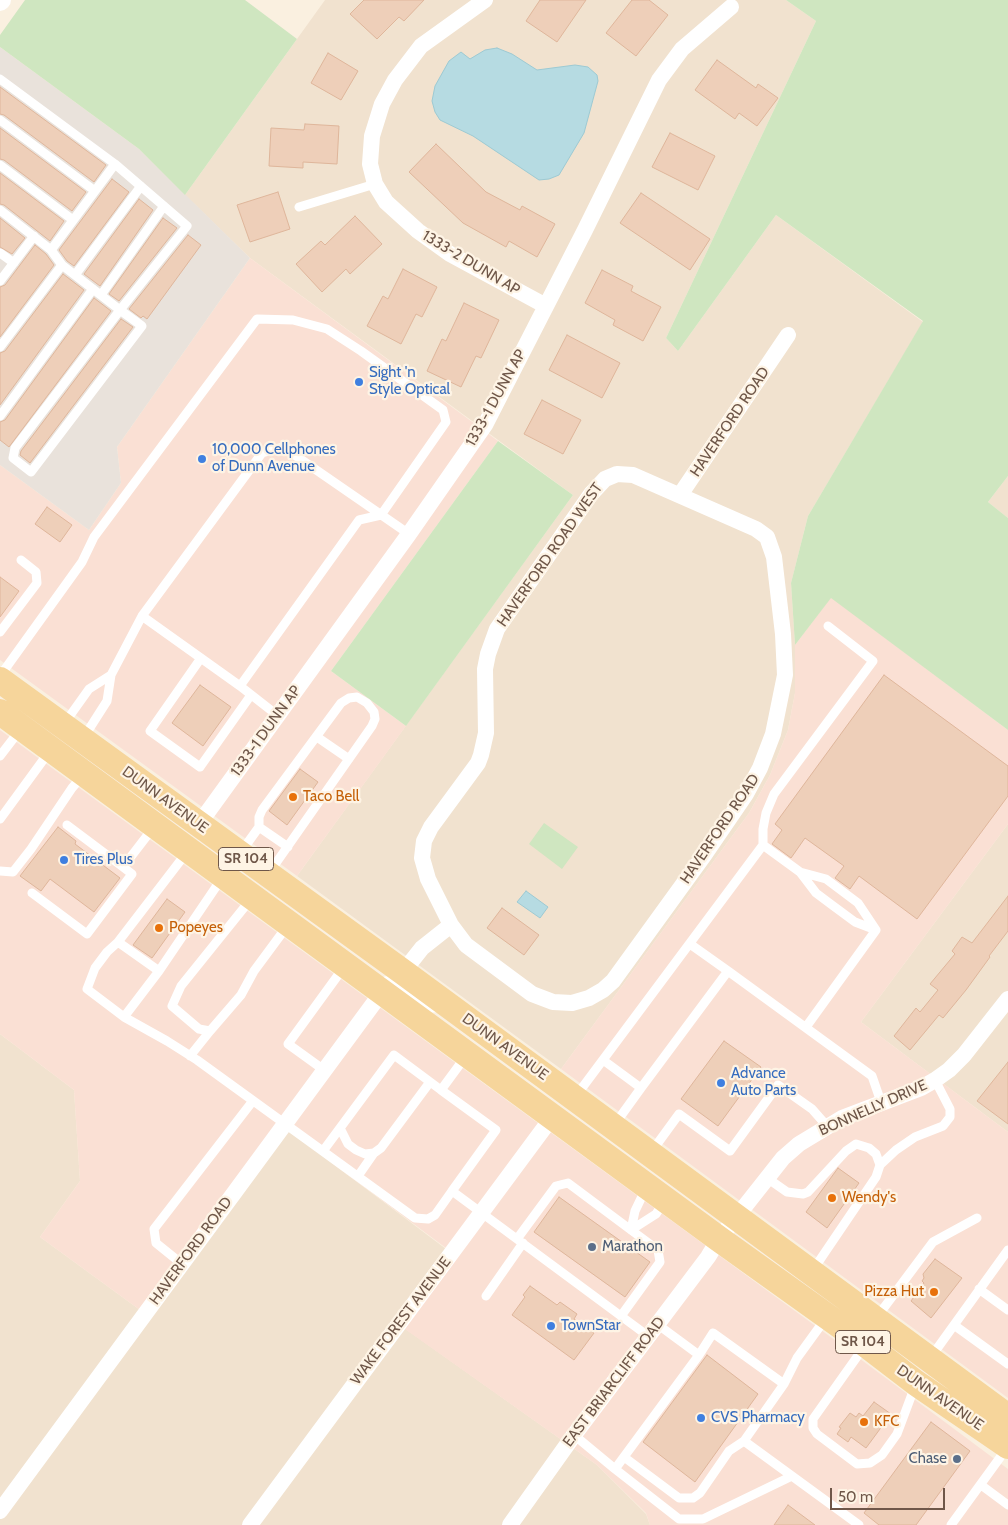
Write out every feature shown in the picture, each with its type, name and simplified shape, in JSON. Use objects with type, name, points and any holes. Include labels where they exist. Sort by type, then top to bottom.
[{"type":"main road","name":"DUNN AVENUE","points":[[0,680],[403,972],[1008,1416]]},
{"type":"main road","name":"DUNN AVENUE","points":[[0,712],[719,1239],[827,1315],[916,1383],[1008,1446]]},
{"type":"main road","points":[[147,820],[154,812],[185,826],[193,827],[199,824]]},
{"type":"main road","points":[[351,969],[377,971],[393,979],[399,978],[403,972]]},
{"type":"main road","points":[[382,992],[388,988],[394,988],[425,1001],[439,1000]]},
{"type":"street","name":"1333-2 DUNN AP","points":[[485,0],[421,46],[395,80],[382,104],[372,136],[370,164],[375,184],[386,202],[418,231],[450,254],[546,306]]},
{"type":"street","name":"1333-1 DUNN AP","points":[[199,824],[409,534],[485,425],[659,80],[682,48],[731,6]]},
{"type":"street","name":"HAVERFORD ROAD","points":[[452,925],[466,945],[532,994],[542,999],[563,1003],[572,1003],[589,998],[603,990],[613,981],[746,794],[760,768],[773,734],[785,675],[783,634],[774,556],[768,537],[756,529],[680,495],[788,335]]},
{"type":"street","name":"HAVERFORD ROAD WEST","points":[[452,925],[428,879],[422,858],[424,841],[431,828],[478,763],[481,755],[486,733],[485,669],[497,629],[591,494],[605,479],[617,474],[633,475],[680,495]]},
{"type":"street","points":[[403,972],[422,948],[452,925]]},
{"type":"street","name":"HAVERFORD ROAD","points":[[0,1511],[382,992]]},
{"type":"street","name":"BONNELLY DRIVE","points":[[719,1239],[783,1158],[799,1144],[827,1126],[881,1102],[921,1088],[935,1080],[949,1070],[964,1055],[1008,999]]},
{"type":"street","name":"WAKE FOREST AVENUE","points":[[250,1525],[553,1116]]},
{"type":"street","name":"EAST BRIARCLIFF ROAD","points":[[510,1525],[574,1435],[708,1257],[719,1239]]},
{"type":"lane","points":[[0,79],[115,164],[187,226],[120,310],[15,448],[13,458],[31,472],[142,326],[120,310],[62,265],[51,250],[0,210]]},
{"type":"lane","points":[[0,120],[95,191]]},
{"type":"lane","points":[[51,250],[115,164]]},
{"type":"lane","points":[[0,165],[73,220]]},
{"type":"lane","points":[[300,207],[375,184]]},
{"type":"lane","points":[[75,275],[141,186]]},
{"type":"lane","points":[[0,416],[164,206]]},
{"type":"lane","points":[[0,281],[34,236]]},
{"type":"lane","points":[[0,253],[14,263]]},
{"type":"lane","points":[[0,347],[62,265]]},
{"type":"lane","points":[[0,676],[82,562],[94,537],[257,319],[293,320],[327,328],[443,410],[446,422],[381,515],[359,520],[240,686]]},
{"type":"lane","points":[[72,733],[107,701],[111,675],[142,616],[262,453],[283,448],[409,534]]},
{"type":"lane","points":[[0,632],[37,583],[36,572],[21,560]]},
{"type":"lane","points":[[142,616],[240,686],[277,715]]},
{"type":"lane","points":[[574,1099],[763,845],[766,813],[774,794],[872,661],[828,626]]},
{"type":"lane","points":[[201,658],[150,731],[200,767],[251,695]]},
{"type":"lane","points":[[72,733],[89,688],[111,675]]},
{"type":"lane","points":[[239,854],[259,827],[259,817],[262,810],[341,703],[350,698],[357,697],[367,703],[374,712],[375,720],[372,726],[267,875]]},
{"type":"lane","points":[[0,756],[22,728]]},
{"type":"lane","points":[[317,737],[349,759]]},
{"type":"lane","points":[[0,819],[51,750]]},
{"type":"lane","points":[[0,871],[12,872],[84,774]]},
{"type":"lane","points":[[123,867],[147,820]]},
{"type":"lane","points":[[32,893],[87,934],[132,874],[67,825]]},
{"type":"lane","points":[[259,827],[288,847]]},
{"type":"lane","points":[[763,845],[800,872],[816,893],[832,906],[855,922],[876,930]]},
{"type":"lane","points":[[189,850],[118,942],[107,952],[95,968],[87,989],[124,1017],[190,1056],[415,1218],[428,1219],[435,1215],[496,1130],[394,1055],[323,1151]]},
{"type":"lane","points":[[800,872],[826,879],[858,903],[876,930]]},
{"type":"lane","points":[[124,1017],[159,971],[224,876]]},
{"type":"lane","points":[[210,1031],[199,1029],[172,1006],[181,986],[253,897]]},
{"type":"lane","points":[[190,1056],[240,995],[254,971],[289,924]]},
{"type":"lane","points":[[806,1027],[876,930]]},
{"type":"lane","points":[[118,942],[159,971]]},
{"type":"lane","points":[[690,944],[872,1076],[881,1102]]},
{"type":"lane","points":[[324,1070],[288,1044],[351,969]]},
{"type":"lane","points":[[613,1127],[728,971]]},
{"type":"lane","points":[[441,1090],[467,1054]]},
{"type":"lane","points":[[603,1060],[641,1088]]},
{"type":"lane","points":[[811,1272],[854,1211],[876,1177],[880,1166],[896,1150],[915,1137],[943,1126],[950,1117],[950,1109],[935,1080]]},
{"type":"lane","points":[[358,1176],[430,1082]]},
{"type":"lane","points":[[650,1154],[679,1114],[730,1151],[778,1085],[812,1109],[827,1126]]},
{"type":"lane","points":[[182,1264],[156,1243],[154,1229],[252,1102]]},
{"type":"lane","points":[[340,1128],[348,1144],[356,1150],[365,1154],[374,1153]]},
{"type":"lane","points":[[768,1178],[787,1192],[793,1194],[808,1192],[846,1151],[856,1144],[869,1148],[876,1154],[880,1166]]},
{"type":"lane","points":[[486,1296],[556,1186],[568,1183],[658,1250],[660,1262],[621,1316]]},
{"type":"lane","points":[[452,1191],[621,1316],[699,1355]]},
{"type":"lane","points":[[631,1230],[635,1212],[657,1192]]},
{"type":"lane","points":[[631,1230],[656,1214],[657,1192]]},
{"type":"lane","points":[[876,1319],[933,1242],[976,1218]]},
{"type":"lane","points":[[930,1359],[1007,1254]]},
{"type":"lane","points":[[979,1290],[1008,1310]]},
{"type":"lane","points":[[624,1457],[679,1498],[694,1498],[700,1493],[729,1451],[744,1441],[784,1384],[797,1358],[827,1315]]},
{"type":"lane","points":[[954,1325],[1008,1364]]},
{"type":"lane","points":[[615,1469],[714,1334],[784,1384]]},
{"type":"lane","points":[[866,1345],[813,1419],[813,1428],[817,1434],[857,1464],[870,1464],[882,1455],[897,1434],[916,1383]]},
{"type":"lane","points":[[574,1435],[677,1522],[703,1519],[792,1476]]},
{"type":"lane","points":[[744,1441],[859,1525]]},
{"type":"lane","points":[[951,1525],[1008,1446]]},
{"type":"lane","points":[[981,1485],[1008,1505]]},
{"type":"shaded area","points":[[325,0],[786,0],[816,21],[666,338],[678,351],[776,215],[923,322],[808,516],[791,583],[795,645],[795,693],[788,730],[770,775],[749,813],[561,1069],[297,876],[573,495],[250,258],[185,195]]},
{"type":"shaded area","points":[[0,47],[139,149],[250,258],[117,447],[121,483],[89,530],[0,465]]},
{"type":"shaded area","points":[[250,258],[498,441],[331,671],[406,726],[297,876],[0,660],[0,465],[89,530],[121,483],[117,447]]},
{"type":"shaded area","points":[[1008,476],[1008,518],[988,502]]},
{"type":"shaded area","points":[[831,597],[1008,730],[1008,824],[861,1022],[1008,1132],[1008,1398],[561,1069],[749,813],[770,775],[788,730],[795,693],[795,645]]},
{"type":"shaded area","points":[[0,730],[832,1338],[1008,1469],[1008,1525],[650,1525],[646,1513],[597,1465],[392,1320],[446,1248],[289,1131],[151,1318],[40,1237],[80,1181],[74,1090],[0,1034]]},
{"type":"shaded area","points":[[1008,824],[1008,1132],[861,1022]]},
{"type":"shaded area","points":[[0,1034],[74,1090],[80,1181],[40,1237],[151,1318],[288,1130],[446,1249],[393,1320],[597,1465],[646,1514],[650,1525],[0,1525]]},
{"type":"green space","points":[[25,0],[245,0],[297,39],[185,195],[139,149],[0,47],[0,35]]},
{"type":"green space","points":[[786,0],[1008,0],[1008,476],[988,502],[1008,518],[1008,730],[831,598],[795,645],[791,583],[808,516],[923,321],[776,215],[678,351],[666,338],[816,21]]},
{"type":"green space","points":[[498,441],[573,495],[406,726],[331,671]]},
{"type":"green space","points":[[544,823],[578,847],[562,869],[529,844]]},
{"type":"water","points":[[497,48],[512,54],[537,70],[575,65],[588,67],[597,75],[598,81],[584,133],[559,175],[539,180],[473,136],[440,120],[435,112],[432,101],[435,86],[449,61],[461,52],[470,59],[485,50]]},
{"type":"water","points":[[526,891],[548,907],[540,918],[517,902]]},
{"type":"building","points":[[364,0],[424,0],[404,21],[399,17],[377,39],[350,14]]},
{"type":"building","points":[[540,0],[586,0],[557,42],[526,21]]},
{"type":"building","points":[[632,0],[649,0],[668,15],[636,56],[606,33]]},
{"type":"building","points":[[328,53],[358,71],[341,100],[311,83]]},
{"type":"building","points":[[717,60],[756,88],[758,84],[778,98],[757,126],[739,113],[735,119],[695,90]]},
{"type":"building","points":[[0,87],[106,165],[94,182],[4,115],[0,114]]},
{"type":"building","points":[[305,124],[339,126],[337,164],[303,162],[303,168],[269,166],[271,128],[304,130]]},
{"type":"building","points":[[0,128],[86,192],[72,211],[4,160],[0,159]]},
{"type":"building","points":[[670,133],[715,156],[698,190],[652,167]]},
{"type":"building","points":[[436,144],[486,192],[520,210],[522,206],[555,224],[537,257],[509,241],[506,247],[463,223],[409,172]]},
{"type":"building","points":[[0,173],[64,221],[50,241],[4,205],[0,204]]},
{"type":"building","points":[[112,179],[129,192],[74,266],[67,261],[59,250]]},
{"type":"building","points":[[278,192],[290,229],[250,242],[237,205]]},
{"type":"building","points":[[641,193],[710,239],[690,270],[620,223]]},
{"type":"building","points":[[139,199],[153,210],[100,286],[84,274]]},
{"type":"building","points":[[355,216],[382,244],[350,274],[346,269],[322,292],[296,264],[321,241],[325,245]]},
{"type":"building","points":[[0,218],[25,238],[12,254],[0,247]]},
{"type":"building","points":[[163,218],[177,228],[119,301],[109,294]]},
{"type":"building","points":[[188,235],[201,245],[147,319],[143,316],[141,318],[129,309]]},
{"type":"building","points":[[35,245],[46,254],[54,265],[0,337],[0,287],[5,285]]},
{"type":"building","points":[[403,269],[437,287],[422,317],[416,314],[401,344],[367,326],[383,296],[388,299]]},
{"type":"building","points":[[602,270],[633,286],[631,291],[661,307],[643,341],[613,325],[615,320],[585,303]]},
{"type":"building","points":[[63,274],[84,290],[0,405],[0,353],[5,351]]},
{"type":"building","points":[[94,298],[111,311],[9,447],[0,440],[0,422],[5,420]]},
{"type":"building","points":[[464,303],[499,320],[481,358],[476,356],[461,387],[427,371],[442,339],[446,341]]},
{"type":"building","points":[[121,319],[133,327],[30,463],[20,455],[21,451]]},
{"type":"building","points":[[567,335],[620,363],[602,398],[549,370]]},
{"type":"building","points":[[542,400],[581,420],[563,454],[524,434]]},
{"type":"building","points":[[47,507],[72,525],[60,542],[35,524]]},
{"type":"building","points":[[0,577],[19,591],[0,617]]},
{"type":"building","points":[[884,675],[1008,766],[1008,796],[917,919],[859,876],[850,889],[835,878],[844,866],[805,838],[791,858],[772,844],[782,830],[775,824]]},
{"type":"building","points":[[200,685],[231,707],[203,746],[172,723]]},
{"type":"building","name":"Taco Bell","points":[[300,769],[318,782],[287,825],[269,811]]},
{"type":"building","name":"Tires Plus","points":[[58,827],[76,841],[75,844],[120,878],[94,912],[50,879],[41,891],[20,876]]},
{"type":"building","points":[[1008,896],[1008,931],[966,990],[943,1018],[939,1015],[910,1050],[894,1036],[916,1008],[920,1012],[938,990],[930,984],[955,954],[952,951],[962,937],[972,943]]},
{"type":"building","name":"Popeyes","points":[[167,899],[185,912],[152,958],[133,945]]},
{"type":"building","points":[[502,908],[539,935],[524,955],[487,928]]},
{"type":"building","name":"Advance Auto Parts","points":[[724,1041],[761,1067],[718,1126],[681,1099]]},
{"type":"building","points":[[1008,1062],[1008,1124],[977,1101]]},
{"type":"building","name":"Wendy's","points":[[838,1168],[859,1183],[827,1228],[806,1212]]},
{"type":"building","name":"Marathon","points":[[559,1197],[650,1262],[625,1297],[534,1232]]},
{"type":"building","name":"Pizza Hut","points":[[935,1259],[962,1278],[931,1318],[911,1301],[924,1283],[922,1281],[924,1278],[923,1274]]},
{"type":"building","name":"TownStar","points":[[530,1286],[557,1305],[560,1302],[577,1314],[574,1319],[594,1333],[574,1360],[512,1315],[525,1297],[523,1295]]},
{"type":"building","name":"CVS Pharmacy","points":[[707,1355],[758,1394],[695,1482],[643,1442]]},
{"type":"building","name":"KFC","points":[[874,1402],[891,1414],[866,1448],[851,1437],[848,1442],[837,1434],[841,1428],[839,1427],[850,1413],[856,1417],[859,1413],[863,1416]]},
{"type":"building","points":[[931,1422],[970,1451],[916,1525],[879,1525],[864,1513]]},
{"type":"building","points":[[788,1505],[815,1525],[774,1525]]},
{"type":"place","name":"Sight 'n Style Optical","points":[[359,382]]},
{"type":"place","name":"10,000 Cellphones of Dunn Avenue","points":[[202,459]]},
{"type":"place","name":"Taco Bell","points":[[293,797]]},
{"type":"place","name":"Tires Plus","points":[[64,860]]},
{"type":"place","name":"Popeyes","points":[[159,928]]},
{"type":"place","name":"Advance Auto Parts","points":[[721,1083]]},
{"type":"place","name":"Wendy's","points":[[832,1198]]},
{"type":"place","name":"Marathon","points":[[592,1247]]},
{"type":"place","name":"Pizza Hut","points":[[934,1292]]},
{"type":"place","name":"TownStar","points":[[551,1326]]},
{"type":"place","name":"CVS Pharmacy","points":[[701,1418]]},
{"type":"place","name":"KFC","points":[[864,1422]]},
{"type":"place","name":"Chase","points":[[957,1459]]}]
